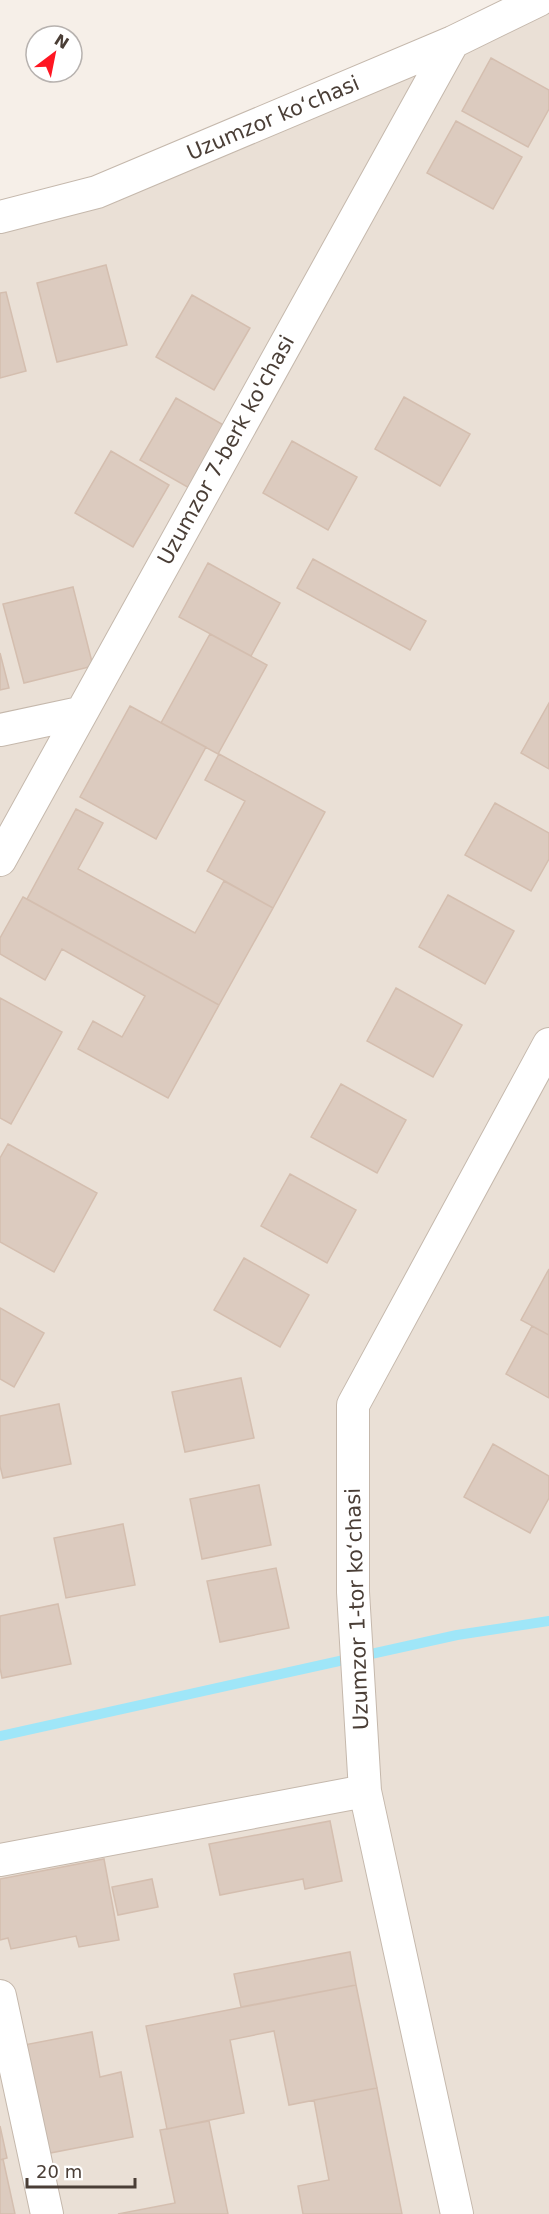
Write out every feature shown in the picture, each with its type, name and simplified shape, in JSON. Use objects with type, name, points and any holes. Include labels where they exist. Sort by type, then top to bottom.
[{"type":"street","name":"Uzumzor koʻchasi","points":[[0,217],[97,192],[453,42],[539,0]]},
{"type":"street","name":"Uzumzor 7-berk ko'chasi","points":[[0,860],[453,42]]},
{"type":"street","points":[[0,730],[80,713]]},
{"type":"street","name":"Uzumzor 1-tor ko‘chasi","points":[[457,2214],[365,1791],[353,1592],[352,1405],[549,1044]]},
{"type":"street","points":[[0,1860],[365,1791]]},
{"type":"street","points":[[0,1996],[47,2214]]},
{"type":"shaded area","points":[[549,0],[549,2214],[0,2214],[0,215]]},
{"type":"building","points":[[491,58],[549,90],[549,109],[528,147],[462,111]]},
{"type":"building","points":[[456,121],[522,157],[493,209],[427,173]]},
{"type":"building","points":[[106,265],[127,345],[57,362],[37,283]]},
{"type":"building","points":[[6,292],[26,371],[0,378],[0,293]]},
{"type":"building","points":[[192,295],[250,328],[214,390],[156,357]]},
{"type":"building","points":[[404,397],[470,434],[440,486],[375,449]]},
{"type":"building","points":[[176,398],[234,431],[198,493],[140,460]]},
{"type":"building","points":[[292,441],[357,477],[328,530],[263,493]]},
{"type":"building","points":[[111,451],[169,485],[133,547],[75,513]]},
{"type":"building","points":[[313,559],[426,621],[410,650],[297,588]]},
{"type":"building","points":[[208,563],[280,603],[251,656],[179,617]]},
{"type":"building","points":[[73,587],[93,666],[24,683],[3,604]]},
{"type":"building","points":[[210,634],[267,665],[218,754],[161,723]]},
{"type":"building","points":[[0,653],[9,688],[0,690]]},
{"type":"building","points":[[549,703],[549,769],[521,753]]},
{"type":"building","points":[[130,706],[206,747],[156,839],[80,797]]},
{"type":"building","points":[[219,754],[325,812],[273,908],[207,871],[245,801],[205,780]]},
{"type":"building","points":[[495,803],[549,833],[549,859],[531,891],[465,855]]},
{"type":"building","points":[[76,809],[103,823],[78,869],[195,933],[224,881],[273,908],[219,1005],[27,899]]},
{"type":"building","points":[[448,895],[514,931],[485,984],[419,947]]},
{"type":"building","points":[[23,897],[219,1005],[168,1098],[78,1049],[93,1021],[122,1037],[145,996],[62,949],[45,980],[0,954],[0,938]]},
{"type":"building","points":[[396,988],[462,1025],[433,1077],[367,1041]]},
{"type":"building","points":[[0,998],[62,1032],[11,1124],[0,1118]]},
{"type":"building","points":[[341,1084],[406,1120],[377,1173],[311,1137]]},
{"type":"building","points":[[8,1144],[97,1193],[54,1272],[0,1242],[0,1158]]},
{"type":"building","points":[[290,1174],[356,1210],[327,1263],[261,1226]]},
{"type":"building","points":[[244,1258],[309,1295],[280,1347],[214,1310]]},
{"type":"building","points":[[549,1269],[549,1335],[521,1320]]},
{"type":"building","points":[[0,1308],[44,1333],[14,1387],[0,1379]]},
{"type":"building","points":[[532,1326],[549,1335],[549,1398],[506,1374]]},
{"type":"building","points":[[241,1378],[254,1438],[185,1452],[172,1392]]},
{"type":"building","points":[[59,1404],[71,1464],[3,1478],[0,1466],[0,1416]]},
{"type":"building","points":[[493,1444],[549,1476],[549,1498],[530,1533],[464,1497]]},
{"type":"building","points":[[259,1485],[271,1545],[202,1559],[190,1499]]},
{"type":"building","points":[[123,1524],[135,1585],[66,1598],[54,1538]]},
{"type":"building","points":[[276,1568],[289,1628],[220,1642],[207,1581]]},
{"type":"building","points":[[58,1604],[71,1664],[2,1678],[0,1616]]},
{"type":"building","points":[[330,1821],[342,1881],[305,1889],[303,1879],[220,1895],[209,1844]]},
{"type":"building","points":[[104,1859],[119,1940],[79,1947],[76,1936],[11,1949],[8,1938],[0,1940],[0,1879]]},
{"type":"building","points":[[152,1879],[158,1907],[118,1915],[112,1887]]},
{"type":"building","points":[[350,1952],[356,1985],[241,2007],[234,1974]]},
{"type":"building","points":[[356,1985],[377,2088],[289,2105],[274,2031],[230,2040],[244,2113],[167,2129],[146,2026]]},
{"type":"building","points":[[92,2032],[100,2077],[121,2072],[133,2137],[45,2154],[24,2045]]},
{"type":"building","points":[[377,2088],[402,2214],[303,2214],[298,2186],[329,2180],[314,2100]]},
{"type":"building","points":[[209,2121],[228,2214],[118,2214],[175,2203],[160,2130]]},
{"type":"building","points":[[0,2126],[7,2158],[0,2160]]},
{"type":"building","points":[[3,2159],[15,2214],[0,2214],[0,2160]]},
{"type":"waterway","points":[[0,1736],[457,1635],[549,1621]]}]
